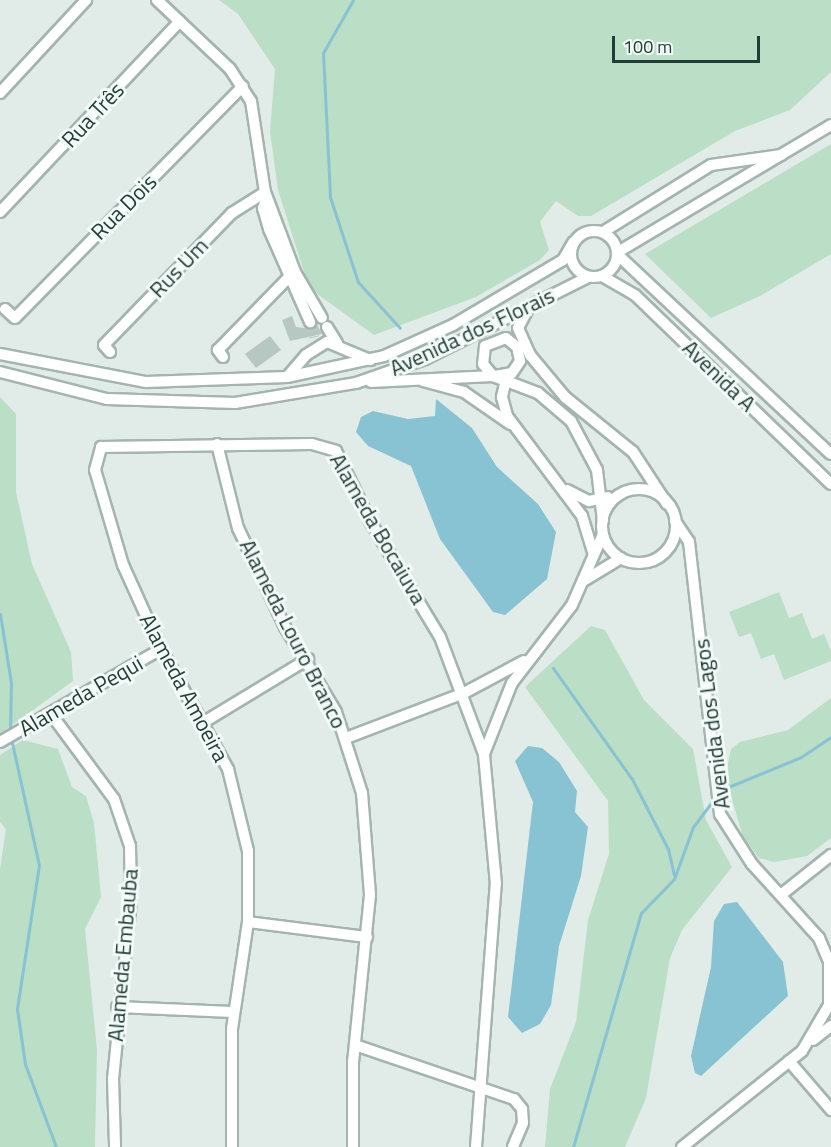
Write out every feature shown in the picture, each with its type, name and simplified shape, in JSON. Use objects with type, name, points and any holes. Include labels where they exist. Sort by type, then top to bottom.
[{"type":"street","points":[[0,93],[86,0]]},
{"type":"street","points":[[157,0],[243,86],[257,114],[268,199],[292,275]]},
{"type":"street","name":"Rua Três","points":[[3,210],[180,21]]},
{"type":"street","name":"Rua Dois","points":[[5,309],[15,318],[243,86]]},
{"type":"street","name":"Avenida dos Florais","points":[[0,372],[107,399],[235,403],[356,383],[425,359],[588,277],[602,276],[618,253],[831,125]]},
{"type":"street","name":"Avenida dos Florais","points":[[0,354],[108,378],[233,382],[287,377],[370,360],[488,306],[562,260],[573,243],[590,231],[603,232],[711,165],[784,155]]},
{"type":"street","points":[[268,199],[266,220],[292,275],[317,318],[338,344]]},
{"type":"street","name":"Rus Um","points":[[111,352],[104,345],[232,213],[268,199]]},
{"type":"street","points":[[603,232],[618,253]]},
{"type":"street","name":"Avenida dos Florais","points":[[573,243],[573,264],[588,277]]},
{"type":"street","name":"Avenida A","points":[[618,253],[831,454]]},
{"type":"street","points":[[222,357],[218,350],[292,275]]},
{"type":"street","name":"Avenida A","points":[[602,276],[635,295],[831,484]]},
{"type":"street","points":[[500,377],[520,361],[517,346],[519,328],[528,309]]},
{"type":"street","name":"Avenida dos Lagos","points":[[519,328],[530,355],[565,397],[633,452],[668,504],[675,521],[689,542],[720,814],[752,864],[782,894],[819,938],[829,961],[830,1005],[811,1042],[682,1147]]},
{"type":"street","points":[[513,426],[502,392],[500,377],[482,360],[485,346],[501,338],[530,355]]},
{"type":"street","points":[[287,377],[315,342],[338,344],[370,360]]},
{"type":"street","points":[[356,383],[500,377],[527,387],[554,405],[572,421],[591,455],[601,499],[603,534],[593,554],[585,581],[557,627],[526,659],[497,712],[484,754]]},
{"type":"street","points":[[390,380],[427,382],[483,402],[513,426],[552,480],[582,516],[593,554]]},
{"type":"street","points":[[233,382],[235,403]]},
{"type":"street","points":[[483,402],[502,392]]},
{"type":"street","points":[[554,405],[565,397]]},
{"type":"street","name":"Alameda Bocaiuva","points":[[99,449],[110,444],[312,444],[336,451],[370,521],[440,637],[464,693]]},
{"type":"street","name":"Alameda Louro Branco","points":[[217,444],[238,528],[285,627],[308,659],[346,738],[362,793],[370,855],[367,937],[355,1045],[353,1147]]},
{"type":"street","name":"Alameda Amoeira","points":[[99,449],[95,470],[102,502],[123,565],[161,649],[204,722],[237,801],[248,851],[248,922],[233,1012],[232,1147]]},
{"type":"street","points":[[552,480],[578,498],[601,499],[645,490],[668,504]]},
{"type":"street","points":[[603,521],[620,495]]},
{"type":"street","points":[[603,534],[621,558],[639,563],[657,558],[670,545],[675,521]]},
{"type":"street","points":[[585,581],[621,558]]},
{"type":"street","name":"Alameda Pequi","points":[[0,741],[51,714],[161,649]]},
{"type":"street","points":[[204,722],[308,659]]},
{"type":"street","points":[[346,738],[464,693],[526,659]]},
{"type":"street","points":[[464,693],[484,754],[496,884],[477,1085],[476,1147]]},
{"type":"street","name":"Alameda Embauba","points":[[51,714],[114,799],[130,846],[131,902],[117,1007],[115,1147]]},
{"type":"street","points":[[782,894],[831,855]]},
{"type":"street","points":[[248,922],[367,937]]},
{"type":"street","points":[[117,1007],[233,1012]]},
{"type":"street","points":[[811,1042],[831,1026]]},
{"type":"street","points":[[355,1045],[513,1099],[522,1108],[523,1123],[513,1147]]},
{"type":"street","points":[[789,1061],[831,1110]]},
{"type":"green space","points":[[219,0],[831,0],[831,72],[790,110],[735,131],[591,216],[578,216],[556,201],[540,222],[549,250],[540,260],[476,297],[374,335],[309,288],[278,190],[270,132],[275,69],[238,14]]},
{"type":"green space","points":[[831,144],[831,254],[760,296],[711,318],[645,254]]},
{"type":"green space","points":[[0,397],[16,414],[16,492],[32,564],[71,652],[73,681],[0,734]]},
{"type":"green space","points":[[779,592],[789,618],[802,613],[812,639],[824,634],[831,651],[831,661],[784,680],[774,654],[761,659],[751,633],[739,637],[729,612]]},
{"type":"green space","points":[[591,626],[605,630],[644,700],[693,749],[706,820],[732,867],[682,930],[670,958],[646,1098],[625,1147],[545,1147],[550,1089],[576,1022],[588,920],[609,854],[608,801],[525,687]]},
{"type":"green space","points":[[831,698],[831,838],[807,856],[774,862],[759,858],[743,837],[731,796],[726,773],[731,749],[740,742],[788,730]]},
{"type":"green space","points":[[23,740],[58,749],[72,787],[86,796],[94,823],[101,897],[85,929],[97,1050],[95,1147],[0,1147],[0,869],[6,829],[0,822],[0,755]]},
{"type":"water","points":[[436,399],[472,428],[497,467],[538,504],[556,532],[547,579],[505,615],[493,612],[440,539],[411,466],[368,446],[356,432],[361,417],[373,411],[408,419],[435,416]]},
{"type":"water","points":[[528,746],[542,748],[559,762],[577,791],[575,812],[588,827],[581,876],[559,946],[551,1005],[540,1024],[522,1033],[508,1017],[533,802],[515,761]]},
{"type":"water","points":[[737,902],[783,962],[788,996],[701,1076],[695,1073],[691,1056],[711,967],[714,921],[724,904]]},
{"type":"building","points":[[292,316],[296,327],[312,329],[317,324],[322,334],[290,341],[282,320]]},
{"type":"building","points":[[270,336],[281,350],[256,368],[245,354]]},
{"type":"waterway","points":[[353,0],[323,53],[330,197],[358,282],[400,328]]},
{"type":"waterway","points":[[0,614],[11,683],[10,732]]},
{"type":"waterway","points":[[553,668],[632,779],[668,849],[674,874]]},
{"type":"waterway","points":[[721,790],[801,757],[831,737]]},
{"type":"waterway","points":[[11,738],[39,865],[17,1009],[25,1064],[56,1147]]},
{"type":"waterway","points":[[573,1147],[641,913],[674,879],[693,827],[715,798]]},
{"type":"tunnel","points":[[310,322],[314,337]]}]
